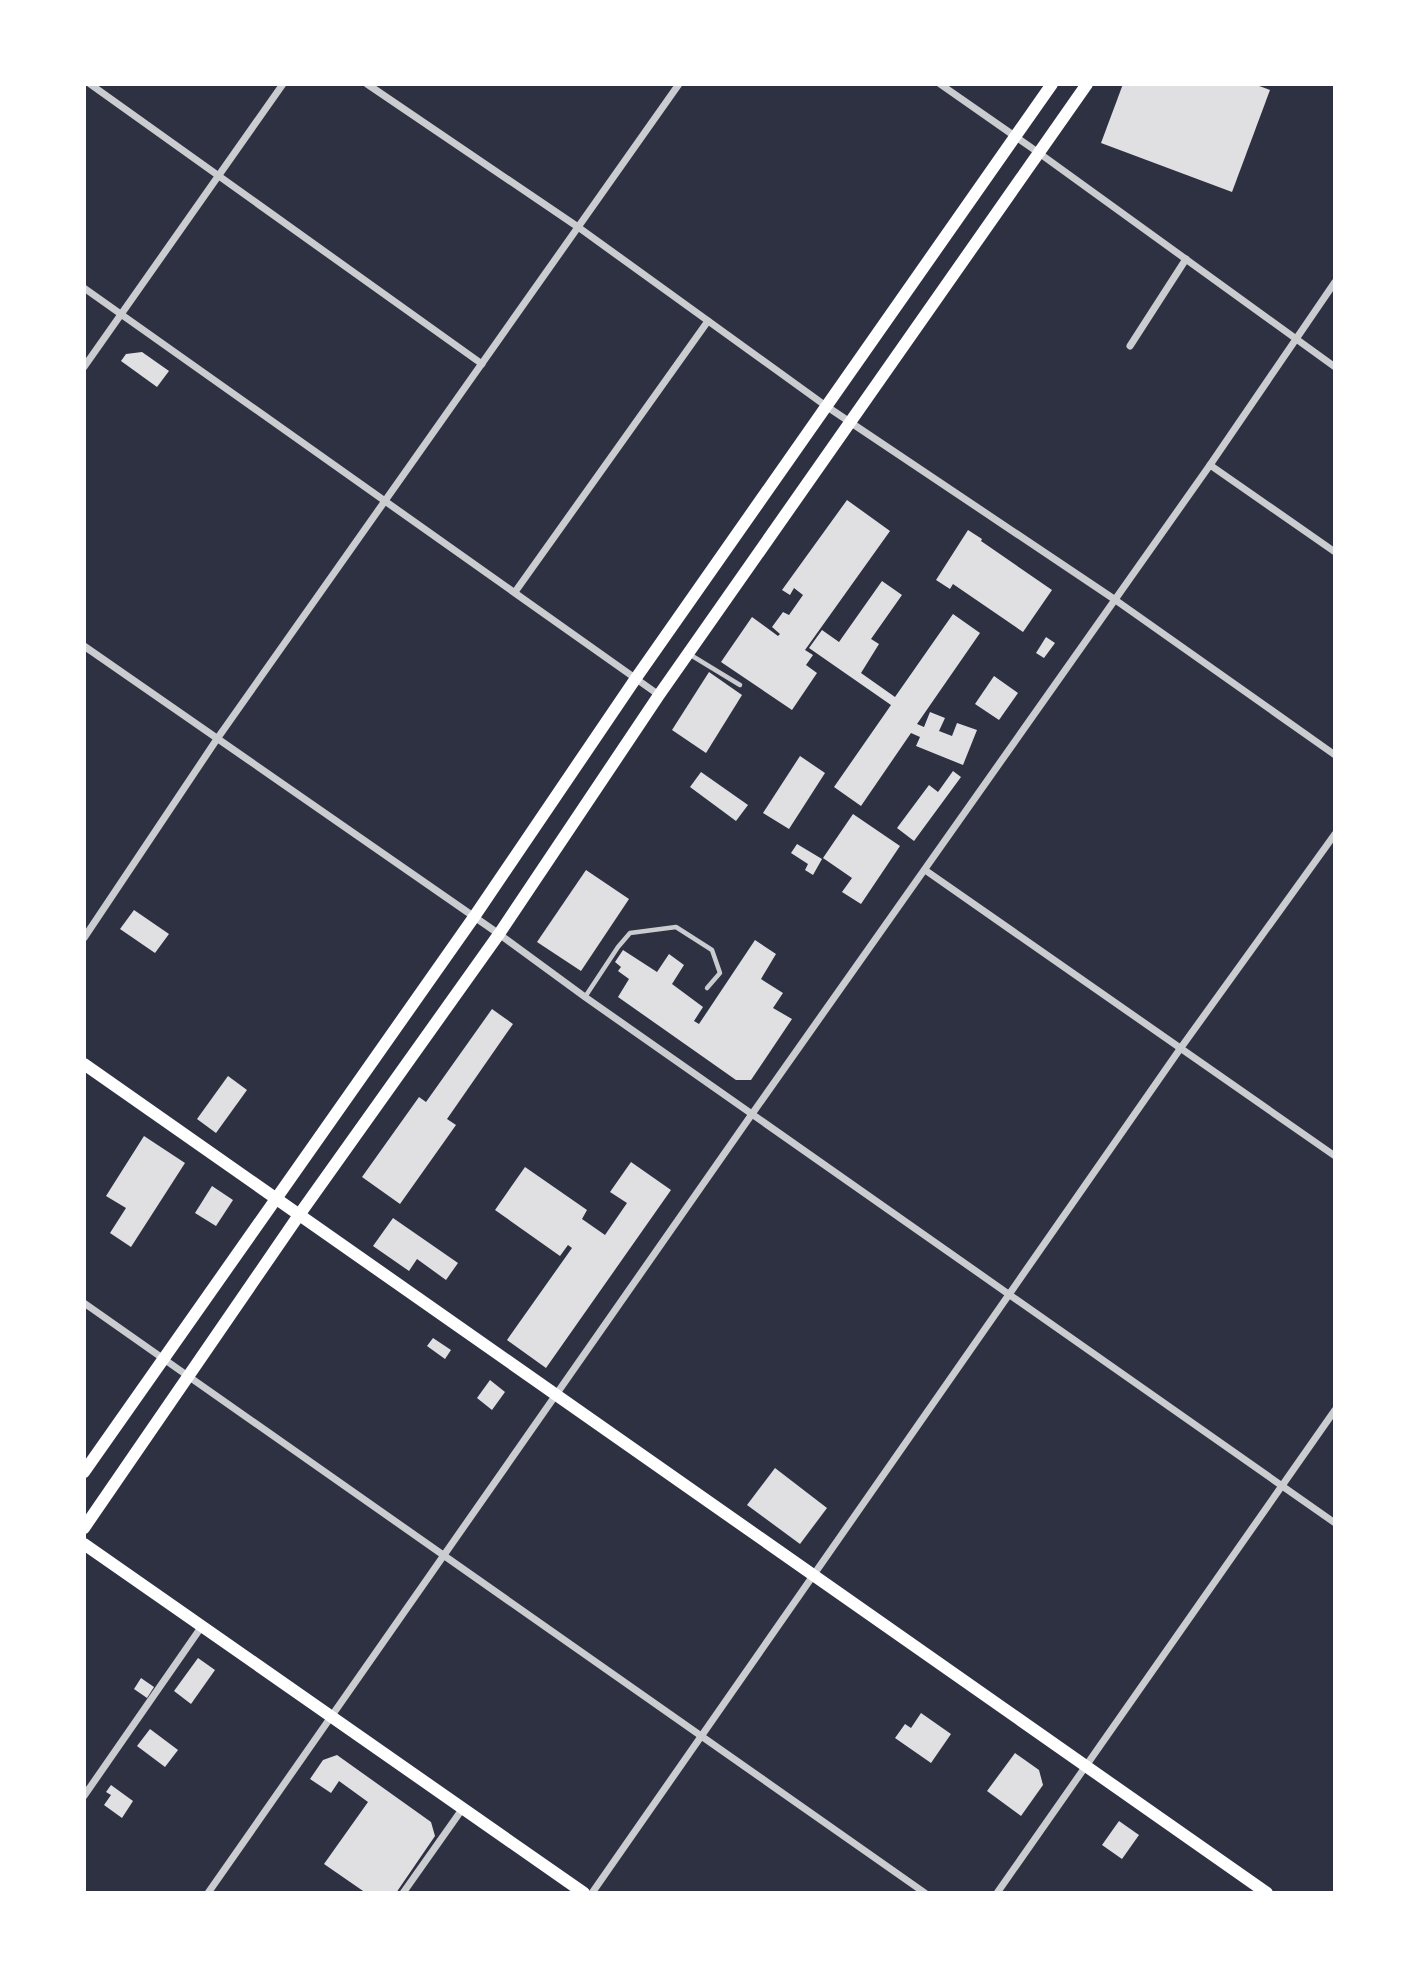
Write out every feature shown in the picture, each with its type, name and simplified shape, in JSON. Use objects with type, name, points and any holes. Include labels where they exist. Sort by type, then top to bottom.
[{"type":"main road","points":[[84,1472],[474,918],[636,678],[1052,84]]},
{"type":"main road","points":[[84,1528],[299,1215],[499,934],[659,695],[1087,84]]},
{"type":"main road","points":[[84,1064],[1267,1893]]},
{"type":"main road","points":[[84,1544],[584,1893]]},
{"type":"street","points":[[90,84],[482,364]]},
{"type":"street","points":[[84,367],[282,84]]},
{"type":"street","points":[[367,84],[578,226],[826,406],[1114,599],[1335,755]]},
{"type":"street","points":[[84,938],[218,740],[678,84]]},
{"type":"street","points":[[940,84],[1335,367]]},
{"type":"street","points":[[1130,346],[1186,260]]},
{"type":"street","points":[[208,1893],[752,1114],[1210,465],[1335,282]]},
{"type":"street","points":[[84,288],[659,695]]},
{"type":"street","points":[[515,592],[708,321]]},
{"type":"street","points":[[1210,465],[1335,552]]},
{"type":"street","points":[[84,646],[499,934],[584,997],[1335,1523]]},
{"type":"street","points":[[592,1893],[1180,1049],[1335,834]]},
{"type":"street","points":[[925,870],[1335,1156]]},
{"type":"street","points":[[84,1303],[925,1893]]},
{"type":"street","points":[[997,1893],[1335,1410]]},
{"type":"street","points":[[84,1796],[202,1626]]},
{"type":"street","points":[[403,1893],[463,1808]]},
{"type":"lane","points":[[689,653],[740,685]]},
{"type":"lane","points":[[584,997],[630,933],[676,927],[712,950],[720,973],[706,988]]},
{"type":"building","points":[[1123,84],[1254,84],[1270,90],[1232,192],[1101,143]]},
{"type":"building","points":[[142,352],[169,371],[157,387],[121,361],[126,354]]},
{"type":"building","points":[[847,500],[890,531],[805,650],[813,655],[806,665],[817,673],[792,710],[721,662],[752,617],[778,636],[780,634],[772,627],[783,612],[789,615],[803,595],[794,588],[790,595],[782,590]]},
{"type":"building","points":[[968,530],[1052,590],[1023,632],[953,584],[950,589],[936,580]]},
{"type":"building","points":[[882,581],[902,595],[871,639],[879,644],[861,673],[895,697],[953,614],[980,633],[917,724],[924,727],[930,712],[945,718],[939,731],[952,736],[957,723],[977,730],[963,765],[916,746],[920,737],[911,733],[861,806],[834,787],[891,705],[809,648],[822,630],[839,642]]},
{"type":"building","points":[[1046,637],[1055,643],[1044,658],[1036,653]]},
{"type":"building","points":[[709,672],[742,695],[706,753],[672,730]]},
{"type":"building","points":[[994,676],[1018,693],[999,720],[975,704]]},
{"type":"building","points":[[800,756],[825,773],[789,829],[763,813]]},
{"type":"building","points":[[953,771],[961,777],[914,841],[897,828],[929,785],[938,792]]},
{"type":"building","points":[[701,772],[748,805],[736,821],[690,787]]},
{"type":"building","points":[[853,814],[900,846],[861,904],[842,892],[852,878],[823,858]]},
{"type":"building","points":[[797,844],[822,859],[813,875],[805,870],[808,864],[791,853]]},
{"type":"building","points":[[586,870],[629,899],[581,971],[537,942]]},
{"type":"building","points":[[134,910],[169,934],[155,953],[120,929]]},
{"type":"building","points":[[755,940],[776,954],[761,979],[783,993],[773,1008],[792,1019],[751,1080],[736,1080],[618,997],[629,979],[618,971],[621,967],[615,962],[623,950],[657,972],[669,954],[684,965],[672,984],[703,1007],[694,1021],[699,1024]]},
{"type":"building","points":[[492,1009],[513,1024],[447,1119],[456,1125],[400,1204],[362,1177],[419,1097],[426,1102]]},
{"type":"building","points":[[228,1076],[247,1090],[216,1133],[197,1119]]},
{"type":"building","points":[[144,1136],[185,1163],[131,1247],[110,1233],[126,1208],[106,1196]]},
{"type":"building","points":[[631,1162],[671,1190],[546,1368],[507,1340],[572,1248],[568,1245],[560,1256],[495,1210],[525,1167],[587,1210],[582,1219],[605,1235],[627,1203],[610,1192]]},
{"type":"building","points":[[212,1186],[233,1200],[216,1226],[195,1213]]},
{"type":"building","points":[[393,1218],[458,1263],[446,1280],[417,1259],[409,1271],[373,1246]]},
{"type":"building","points":[[433,1338],[451,1350],[445,1359],[427,1346]]},
{"type":"building","points":[[490,1380],[505,1392],[492,1410],[477,1398]]},
{"type":"building","points":[[775,1468],[827,1508],[800,1544],[747,1505]]},
{"type":"building","points":[[198,1658],[215,1670],[191,1704],[174,1691]]},
{"type":"building","points":[[141,1678],[154,1687],[147,1698],[134,1689]]},
{"type":"building","points":[[921,1713],[951,1734],[931,1763],[895,1738],[905,1724],[911,1728]]},
{"type":"building","points":[[150,1729],[178,1750],[165,1767],[137,1746]]},
{"type":"building","points":[[1015,1753],[1039,1770],[1043,1785],[1021,1816],[987,1791]]},
{"type":"building","points":[[337,1755],[431,1822],[435,1836],[396,1893],[366,1893],[324,1864],[368,1802],[339,1781],[331,1793],[310,1779],[323,1760]]},
{"type":"building","points":[[111,1785],[133,1801],[122,1818],[104,1805],[111,1795],[106,1792]]},
{"type":"building","points":[[1119,1821],[1139,1835],[1122,1859],[1102,1845]]}]
